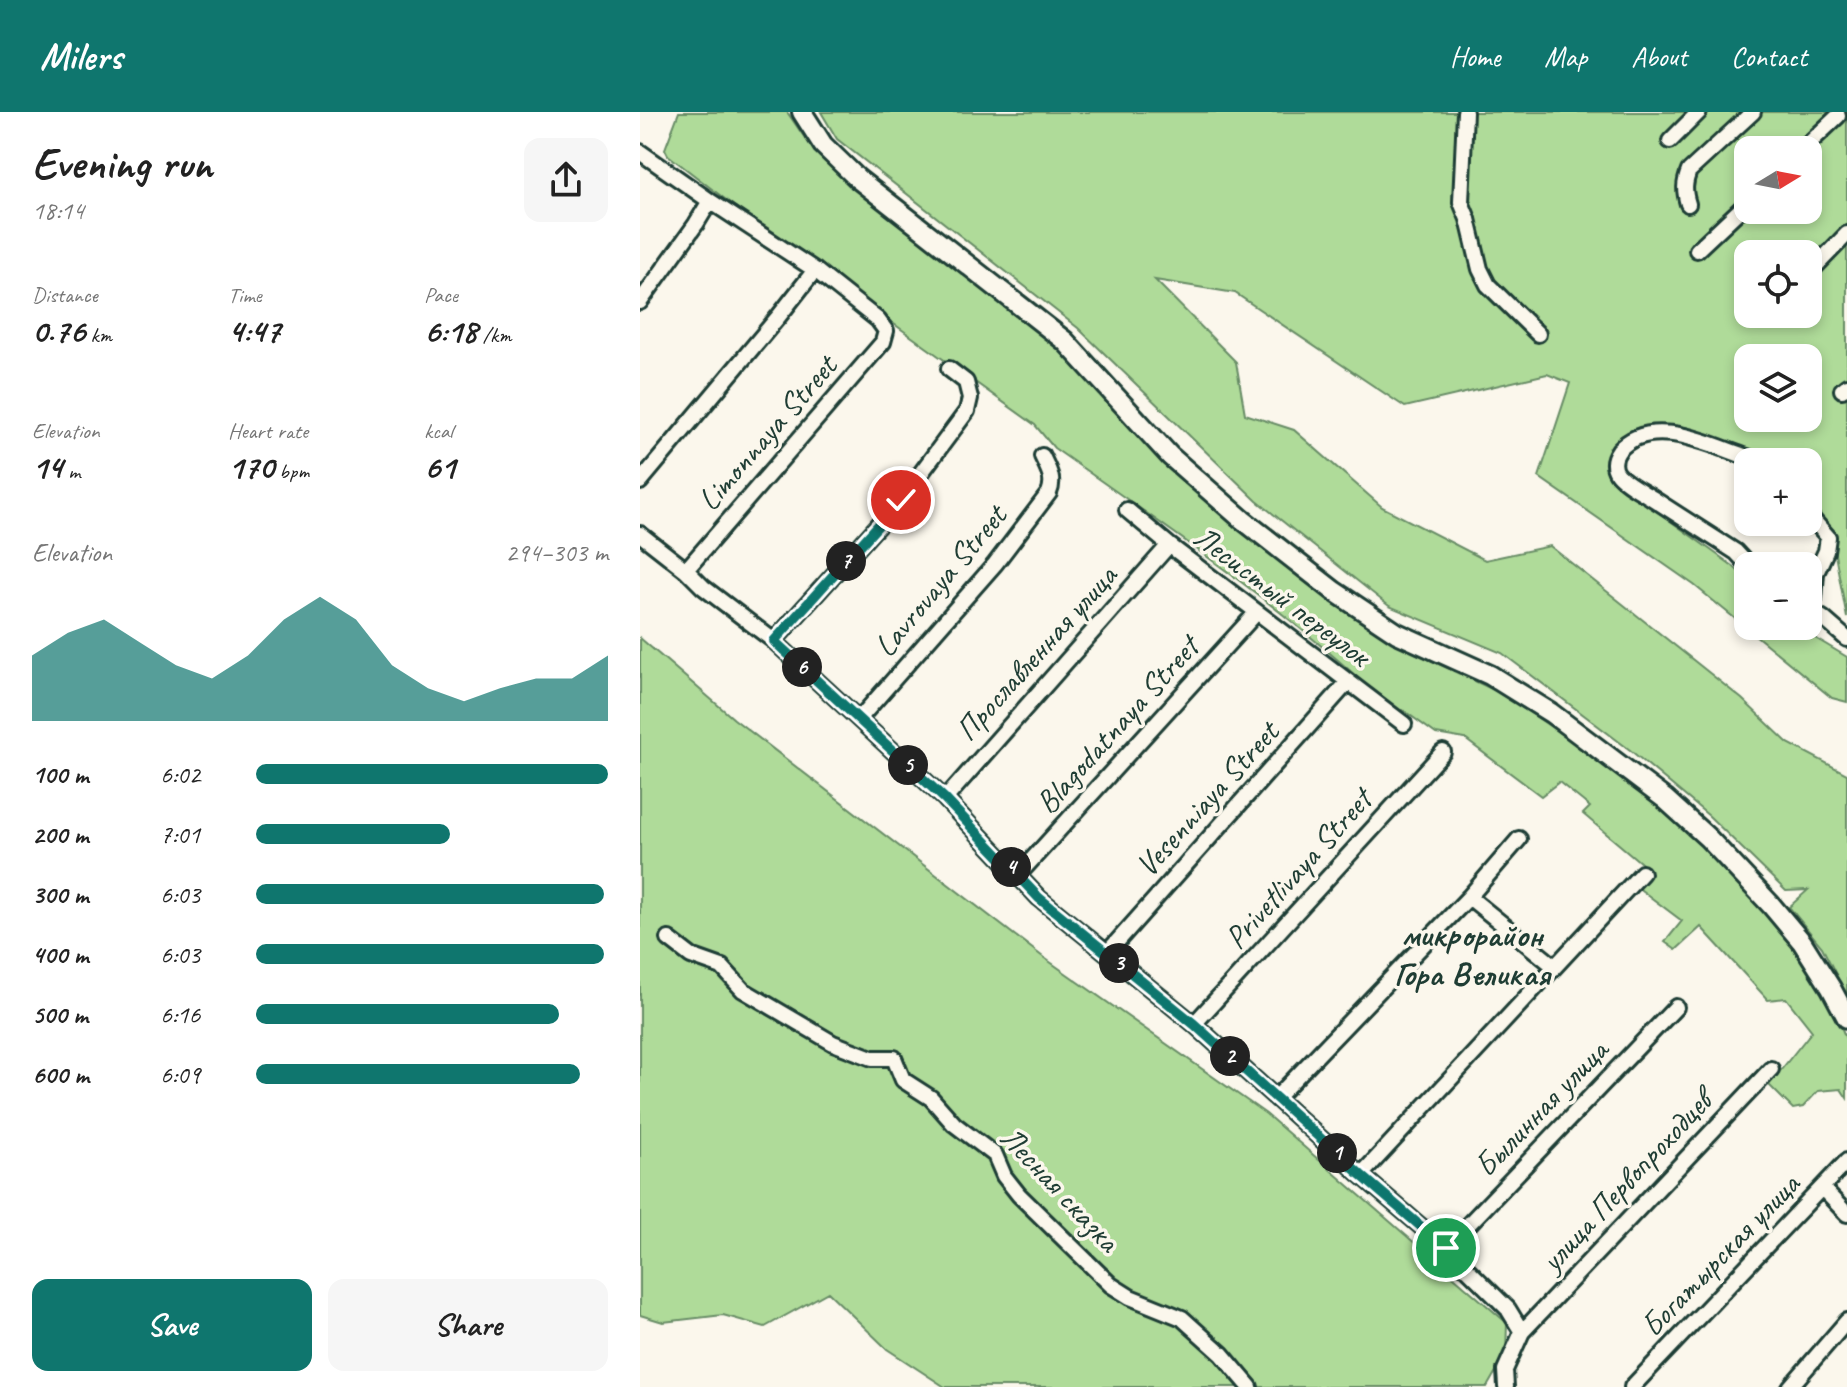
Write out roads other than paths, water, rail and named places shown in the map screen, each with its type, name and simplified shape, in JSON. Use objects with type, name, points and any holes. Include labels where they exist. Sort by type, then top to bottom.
[{"type":"main road","points":[[802,112],[823,145],[858,179],[1065,341],[1170,456],[1243,520],[1334,591],[1397,633],[1490,675],[1538,705],[1665,799],[1708,838],[1802,942],[1847,1018]]},
{"type":"street","points":[[1465,112],[1461,202],[1480,269],[1488,285],[1538,334]]},
{"type":"street","points":[[1670,141],[1699,112]]},
{"type":"street","points":[[1688,204],[1685,181],[1689,171],[1753,112]]},
{"type":"street","points":[[1818,136],[1840,117]]},
{"type":"street","points":[[640,152],[815,270],[640,482]]},
{"type":"street","points":[[640,302],[710,201]]},
{"type":"street","points":[[1697,250],[1734,215]]},
{"type":"street","points":[[1822,260],[1847,234]]},
{"type":"street","name":"Limonnaya Street","points":[[686,570],[883,342],[886,331],[878,320],[815,270]]},
{"type":"street","points":[[774,641],[901,500],[967,411],[970,398],[966,382],[949,369]]},
{"type":"street","points":[[1734,453],[1676,433],[1653,432],[1627,443],[1613,461],[1617,473],[1633,486],[1736,552]]},
{"type":"street","name":"Lavrovaya Street","points":[[859,719],[995,564],[1049,493],[1051,475],[1042,456]]},
{"type":"street","name":"Лесистый переулок","points":[[1127,510],[1404,724]]},
{"type":"street","points":[[1822,530],[1828,537],[1822,560]]},
{"type":"street","points":[[640,534],[774,641],[945,799],[1039,898],[1194,1024],[1446,1248],[1508,1309],[1522,1332]]},
{"type":"street","name":"Прославленная улица","points":[[945,799],[1169,545]]},
{"type":"street","name":"Blagodatnaya Street","points":[[1018,875],[1257,612]]},
{"type":"street","points":[[1822,618],[1847,639]]},
{"type":"street","name":"Vesenniaya Street","points":[[1107,953],[1348,682]]},
{"type":"street","name":"Privetlivaya Street","points":[[1194,1024],[1443,752]]},
{"type":"street","points":[[1276,1098],[1469,897],[1519,839]]},
{"type":"street","points":[[1361,1175],[1642,873]]},
{"type":"street","points":[[1469,897],[1554,966]]},
{"type":"street","name":"Лесная сказка","points":[[669,939],[691,956],[722,967],[743,990],[833,1043],[872,1058],[894,1058],[903,1080],[931,1098],[954,1124],[995,1155],[1004,1176],[1019,1195],[1111,1285],[1130,1297],[1182,1318],[1222,1354],[1250,1387]]},
{"type":"street","name":"Былинная улица","points":[[1446,1248],[1676,1007]]},
{"type":"street","name":"улица Первопроходцев","points":[[1506,1387],[1505,1370],[1522,1332],[1771,1069]]},
{"type":"street","name":"Богатырская улица","points":[[1632,1387],[1847,1161]]},
{"type":"street","points":[[1822,1188],[1847,1214]]},
{"type":"street","points":[[1790,1387],[1847,1321]]},
{"type":"district","name":"микрорайон Гора Великая","points":[[1472,954]]}]
